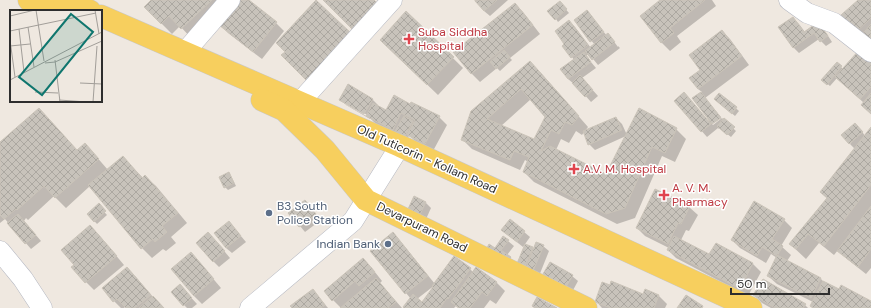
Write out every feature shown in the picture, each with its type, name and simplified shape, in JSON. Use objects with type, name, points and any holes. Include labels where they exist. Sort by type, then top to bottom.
[{"type":"main road","points":[[29,0],[53,10]]},
{"type":"main road","name":"Old Tuticorin - Kollam Road","points":[[102,16],[284,96],[292,106],[400,146],[751,308]]},
{"type":"main road","points":[[102,31],[292,106]]},
{"type":"main road","name":"Devarpuram Road","points":[[292,106],[325,150],[366,200],[586,308]]},
{"type":"street","points":[[185,52],[230,0]]},
{"type":"street","points":[[292,106],[392,0]]},
{"type":"street","points":[[789,0],[807,12],[834,23],[871,52]]},
{"type":"street","points":[[250,308],[353,221],[400,146]]},
{"type":"street","points":[[0,251],[23,279],[42,308]]},
{"type":"building","points":[[151,0],[212,0],[181,29],[169,16],[161,24],[144,7]]},
{"type":"building","points":[[238,0],[249,0],[277,22],[253,52],[219,25]]},
{"type":"building","points":[[316,0],[352,34],[307,81],[281,55],[285,52],[276,43]]},
{"type":"building","points":[[323,0],[374,0],[379,5],[354,31]]},
{"type":"building","points":[[475,0],[497,0],[484,11]]},
{"type":"building","points":[[660,0],[705,0],[670,28],[674,33],[661,43],[640,16]]},
{"type":"building","points":[[858,0],[871,0],[871,18],[856,32],[841,15]]},
{"type":"building","points":[[560,1],[567,9],[555,20],[547,11]]},
{"type":"building","points":[[515,3],[533,25],[471,74],[453,52]]},
{"type":"building","points":[[587,10],[604,32],[590,42],[574,20]]},
{"type":"building","points":[[406,11],[454,57],[427,85],[380,40]]},
{"type":"building","points":[[793,17],[804,32],[818,22],[828,36],[820,42],[814,33],[793,48],[778,27]]},
{"type":"building","points":[[569,20],[588,45],[571,58],[562,46],[564,44],[555,31]]},
{"type":"building","points":[[871,24],[871,39],[867,43],[860,37]]},
{"type":"building","points":[[722,30],[742,56],[698,89],[689,78],[700,70],[689,55]]},
{"type":"building","points":[[608,33],[615,42],[592,60],[585,51]]},
{"type":"building","points":[[860,49],[871,59],[871,87],[860,99],[835,77]]},
{"type":"building","points":[[504,50],[510,57],[496,69],[490,62]]},
{"type":"building","points":[[584,52],[591,62],[568,79],[560,69]]},
{"type":"building","points":[[530,61],[579,116],[572,125],[565,122],[559,134],[551,130],[541,151],[550,146],[606,174],[639,108],[677,128],[665,153],[652,147],[625,208],[606,214],[523,172],[529,157],[514,151],[510,160],[461,140],[471,111]],"holes":[[[521,89],[545,117],[534,139],[487,119]]]},
{"type":"building","points":[[837,62],[842,66],[827,85],[821,80]]},
{"type":"building","points":[[580,75],[593,90],[585,97],[572,83]]},
{"type":"building","points":[[348,84],[373,99],[364,114],[339,100]]},
{"type":"building","points":[[684,92],[711,124],[701,132],[674,101]]},
{"type":"building","points":[[701,92],[721,118],[712,124],[692,98]]},
{"type":"building","points":[[719,93],[737,107],[732,114],[714,99]]},
{"type":"building","points":[[871,93],[871,114],[861,105]]},
{"type":"building","points":[[394,95],[410,104],[411,102],[440,116],[425,144],[407,135],[415,120],[401,113],[393,130],[366,116],[373,103],[386,110]]},
{"type":"building","points":[[39,108],[77,150],[85,143],[99,159],[55,198],[44,186],[17,210],[16,209],[4,219],[0,215],[0,142]]},
{"type":"building","points":[[404,116],[413,121],[405,136],[395,131]]},
{"type":"building","points":[[616,117],[622,130],[588,145],[583,131]]},
{"type":"building","points":[[724,118],[735,127],[727,135],[717,126]]},
{"type":"building","points":[[855,123],[863,132],[849,144],[841,135]]},
{"type":"building","points":[[871,127],[871,185],[824,246],[808,234],[796,249],[789,244],[827,198],[820,192]]},
{"type":"building","points":[[123,156],[142,178],[145,175],[178,213],[162,226],[167,232],[155,242],[153,239],[141,249],[88,185]]},
{"type":"building","points":[[229,172],[234,183],[224,188],[219,177]]},
{"type":"building","points":[[655,189],[690,206],[681,224],[678,223],[668,244],[636,228]]},
{"type":"building","points":[[414,196],[426,202],[416,223],[404,218]]},
{"type":"building","points":[[305,200],[316,214],[299,227],[288,213]]},
{"type":"building","points":[[754,201],[785,219],[772,239],[783,246],[777,256],[762,247],[757,256],[731,240]]},
{"type":"building","points":[[99,203],[106,211],[94,222],[87,214]]},
{"type":"building","points":[[871,206],[871,249],[858,267],[837,251]]},
{"type":"building","points":[[18,214],[36,235],[25,244],[7,223]]},
{"type":"building","points":[[510,219],[525,231],[517,242],[501,230]]},
{"type":"building","points":[[229,221],[241,236],[226,248],[214,233]]},
{"type":"building","points":[[90,225],[117,256],[85,283],[71,267],[74,265],[61,250]]},
{"type":"building","points":[[208,232],[225,251],[213,262],[196,243]]},
{"type":"building","points":[[393,232],[428,276],[405,294],[370,251]]},
{"type":"building","points":[[503,236],[509,240],[501,250],[511,257],[506,264],[486,250],[489,244],[495,248]]},
{"type":"building","points":[[674,236],[709,254],[716,243],[753,263],[740,289],[667,250]]},
{"type":"building","points":[[536,242],[544,245],[533,271],[526,268]]},
{"type":"building","points":[[525,244],[533,247],[522,274],[514,271]]},
{"type":"building","points":[[191,252],[214,279],[194,296],[171,269]]},
{"type":"building","points":[[777,255],[821,278],[811,298],[767,276]]},
{"type":"building","points":[[454,256],[471,268],[440,308],[404,308],[403,307],[413,294],[422,302]]},
{"type":"building","points":[[363,258],[375,272],[359,286],[355,281],[332,301],[324,291]]},
{"type":"building","points":[[550,262],[573,275],[566,287],[543,274]]},
{"type":"building","points":[[127,267],[151,295],[135,308],[126,308],[117,299],[113,302],[102,288]]},
{"type":"building","points":[[476,267],[497,282],[487,296],[482,292],[470,308],[459,308],[451,302]]},
{"type":"building","points":[[376,278],[396,302],[388,308],[340,308]]},
{"type":"building","points":[[763,279],[806,304],[803,308],[775,308],[753,295]]},
{"type":"building","points":[[611,281],[643,294],[645,289],[659,295],[654,308],[611,308],[595,302],[602,282],[610,285]]},
{"type":"building","points":[[823,281],[839,289],[841,285],[871,301],[871,308],[813,308],[810,306]]},
{"type":"building","points":[[180,284],[192,298],[183,306],[171,292]]},
{"type":"building","points":[[313,289],[325,305],[321,308],[292,308],[290,306]]},
{"type":"building","points":[[686,295],[703,306],[702,308],[677,308]]},
{"type":"building","points":[[153,296],[164,308],[139,308]]},
{"type":"building","points":[[537,297],[557,308],[535,308],[532,306]]},
{"type":"place","name":"Suba Siddha Hospital","points":[[409,39]]},
{"type":"place","name":"A.V. M. Hospital","points":[[574,169]]},
{"type":"place","name":"A. V. M. Pharmacy","points":[[664,195]]},
{"type":"place","name":"B3 South Police Station","points":[[269,213]]},
{"type":"place","name":"Indian Bank","points":[[388,244]]}]
